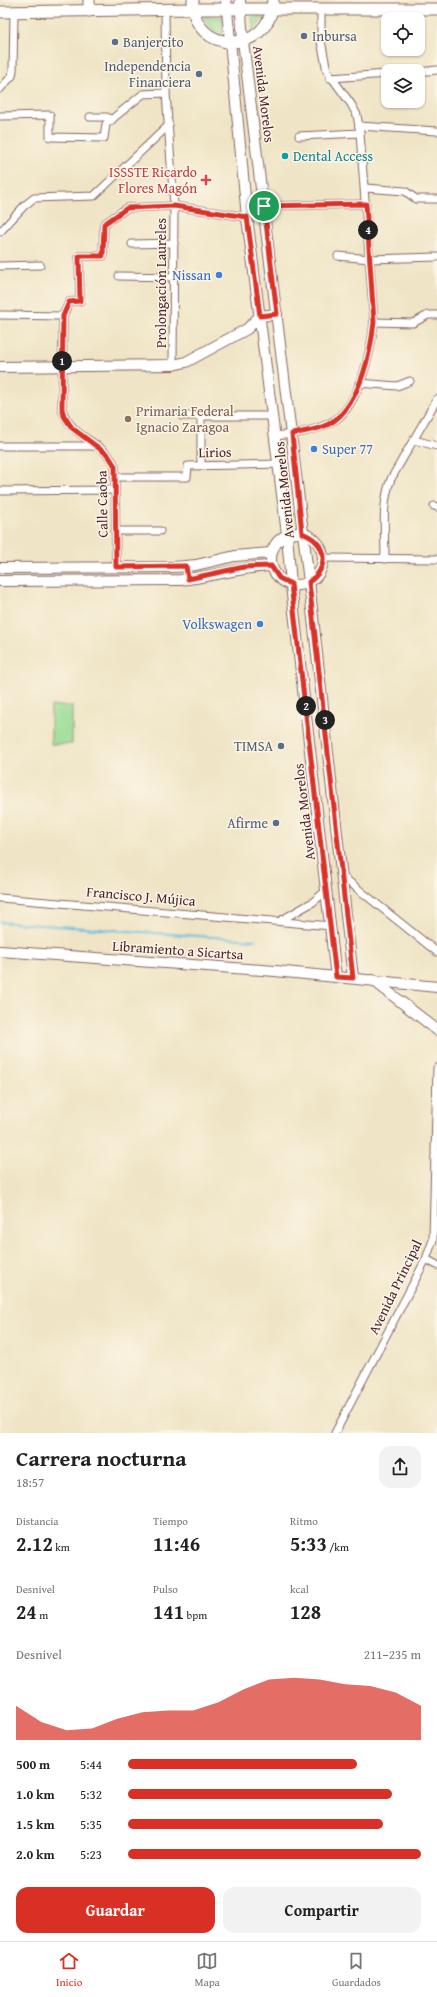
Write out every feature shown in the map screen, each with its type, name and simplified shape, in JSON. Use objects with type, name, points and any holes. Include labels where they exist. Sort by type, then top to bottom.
[{"type":"main road","points":[[193,4],[197,21],[205,32],[216,39],[230,43],[243,41],[261,31],[266,24],[272,4]]},
{"type":"main road","points":[[0,12],[89,5],[165,9],[193,4],[272,4],[321,8],[437,9]]},
{"type":"main road","name":"Avenida Morelos","points":[[226,4],[247,217],[279,464],[291,584],[316,791],[336,977]]},
{"type":"main road","name":"Avenida Morelos","points":[[240,4],[243,41],[292,434],[302,533],[343,877],[353,978]]},
{"type":"main road","points":[[0,367],[173,365],[186,362],[247,329],[260,316],[277,314]]},
{"type":"main road","points":[[302,533],[310,536],[317,542],[323,558],[320,572],[309,582],[291,584],[279,578],[271,566],[271,553],[275,544],[287,534],[302,533]]},
{"type":"main road","points":[[0,568],[186,566],[235,556],[271,553]]},
{"type":"main road","points":[[186,566],[188,579]]},
{"type":"main road","points":[[0,581],[188,579],[244,567],[271,566]]},
{"type":"main road","points":[[159,567],[159,580]]},
{"type":"main road","points":[[14,568],[14,581]]},
{"type":"main road","points":[[316,791],[333,790]]},
{"type":"main road","name":"Libramiento a Sicartsa","points":[[0,951],[353,978],[437,987]]},
{"type":"main road","points":[[373,980],[437,1030]]},
{"type":"street","points":[[275,436],[292,434],[323,426],[335,420],[351,401],[359,383],[372,342],[374,322],[360,129],[351,104],[330,78],[327,71],[321,41],[321,8]]},
{"type":"street","name":"Prolongación Laureles","points":[[165,9],[166,93],[174,206],[173,365]]},
{"type":"street","points":[[0,89],[12,76],[14,70],[14,12]]},
{"type":"street","points":[[425,71],[437,70]]},
{"type":"street","points":[[330,78],[381,74]]},
{"type":"street","points":[[0,116],[50,115],[50,137],[104,138],[106,124],[144,94],[166,93]]},
{"type":"street","points":[[90,117],[107,117],[112,120]]},
{"type":"street","points":[[0,232],[24,206],[34,198],[94,196],[169,125]]},
{"type":"street","points":[[299,136],[360,129],[412,128],[437,131]]},
{"type":"street","points":[[365,188],[405,191],[416,199],[437,199]]},
{"type":"street","points":[[264,206],[366,204]]},
{"type":"street","points":[[0,315],[63,316],[69,302],[80,301],[79,256],[103,256],[104,224],[127,208],[174,206],[247,217]]},
{"type":"street","points":[[132,244],[174,243]]},
{"type":"street","points":[[338,256],[370,258],[437,257]]},
{"type":"street","points":[[0,266],[40,265]]},
{"type":"street","points":[[119,276],[174,277]]},
{"type":"street","points":[[374,322],[413,323],[428,315],[437,314]]},
{"type":"street","name":"Calle Caoba","points":[[63,316],[64,337],[61,366],[61,397],[64,416],[72,428],[112,458],[115,466],[116,567]]},
{"type":"street","points":[[359,383],[398,386],[410,381]]},
{"type":"street","points":[[385,559],[385,500],[387,488],[437,399]]},
{"type":"street","points":[[182,416],[273,416]]},
{"type":"street","points":[[201,416],[201,465]]},
{"type":"street","points":[[414,440],[437,446]]},
{"type":"street","points":[[0,446],[94,446]]},
{"type":"street","name":"Lirios","points":[[115,477],[187,478],[188,466],[279,464]]},
{"type":"street","points":[[0,491],[115,490]]},
{"type":"street","points":[[115,531],[160,531]]},
{"type":"street","points":[[323,558],[437,559]]},
{"type":"street","points":[[343,877],[437,952]]},
{"type":"street","points":[[280,921],[313,902],[327,890]]},
{"type":"street","name":"Francisco J. Mújica","points":[[0,898],[331,926]]},
{"type":"street","name":"Avenida Principal","points":[[335,1433],[426,1259],[433,1240],[437,1068]]},
{"type":"street","points":[[426,1259],[437,1265]]},
{"type":"green space","points":[[203,17],[222,17],[223,35],[211,28]]},
{"type":"green space","points":[[252,17],[265,17],[253,31]]},
{"type":"green space","points":[[51,706],[72,706],[72,744],[51,744]]},
{"type":"waterway","points":[[0,922],[255,940]]},
{"type":"place","name":"Inbursa","points":[[304,36]]},
{"type":"place","name":"Banjercito","points":[[115,42]]},
{"type":"place","name":"Independencia Financiera","points":[[199,74]]},
{"type":"place","name":"Dental Access","points":[[285,156]]},
{"type":"place","name":"ISSSTE Ricardo Flores Magón","points":[[206,180]]},
{"type":"place","name":"Nissan","points":[[219,275]]},
{"type":"place","name":"Primaria Federal Ignacio Zaragoa","points":[[128,419]]},
{"type":"place","name":"Super 77","points":[[314,449]]},
{"type":"place","name":"Volkswagen","points":[[260,624]]},
{"type":"place","name":"TIMSA","points":[[281,746]]},
{"type":"place","name":"Afirme","points":[[276,823]]},
{"type":"route","points":[[366,204],[374,322],[372,342],[362,376],[351,401],[335,420],[323,426],[292,434],[302,533],[310,536],[317,542],[321,549],[323,558],[323,565],[320,572],[309,582],[353,978],[336,977],[291,584],[279,578],[271,566],[244,567],[188,579],[186,566],[116,567],[115,466],[112,458],[72,428],[64,416],[62,409],[61,366],[64,337],[63,316],[69,302],[80,301],[79,256],[103,256],[104,224],[110,218],[127,208],[174,206],[247,217],[260,316],[277,314],[264,206],[366,204]]}]
